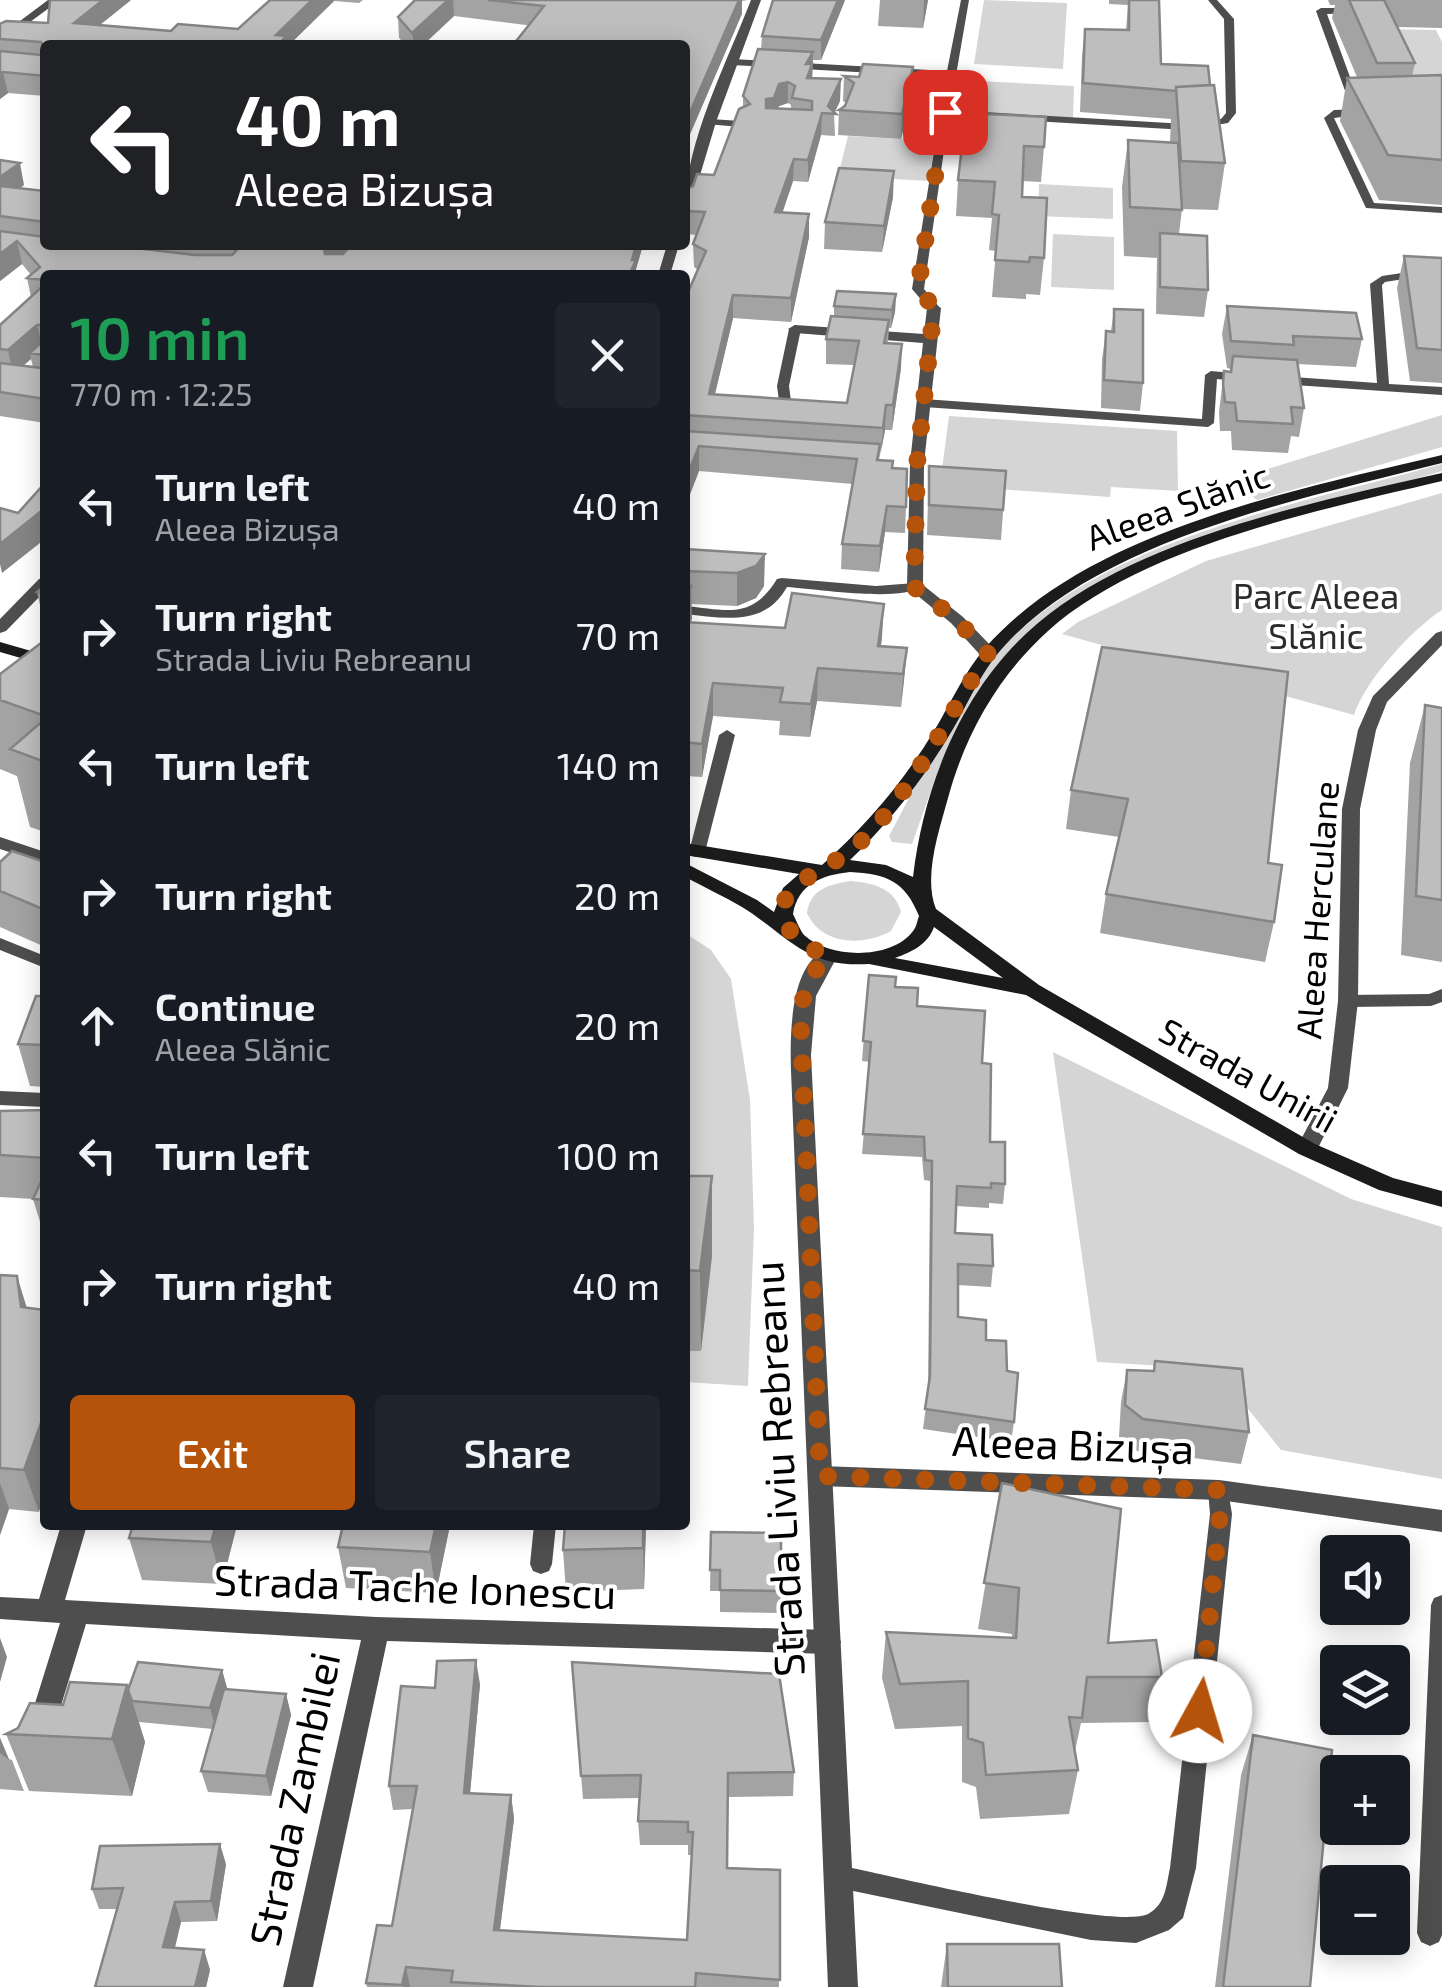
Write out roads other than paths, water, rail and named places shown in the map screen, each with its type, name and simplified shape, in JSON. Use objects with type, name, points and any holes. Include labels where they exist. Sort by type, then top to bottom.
[{"type":"main road","name":"Aleea Slănic","points":[[824,870],[859,844],[919,767],[988,654],[1012,627],[1047,599],[1119,558],[1242,514],[1442,459]]},
{"type":"main road","name":"Aleea Slănic","points":[[924,904],[929,828],[945,773],[1010,661],[1045,625],[1116,580],[1177,553],[1442,476]]},
{"type":"main road","points":[[0,647],[40,659]]},
{"type":"main road","points":[[690,873],[750,904],[796,938],[828,955],[865,959],[907,948],[924,931],[924,904],[904,880],[879,870],[824,870],[691,850]]},
{"type":"main road","points":[[796,938],[784,920],[784,902],[796,884],[824,870]]},
{"type":"main road","name":"Strada Unirii","points":[[924,904],[1032,990],[1307,1149],[1387,1184],[1442,1199]]},
{"type":"main road","name":"Strada Unirii","points":[[865,959],[1032,990]]},
{"type":"street","points":[[0,41],[56,0]]},
{"type":"street","points":[[690,184],[705,124],[751,5]]},
{"type":"street","points":[[934,308],[917,464],[914,587],[957,620],[988,654]]},
{"type":"street","points":[[795,330],[930,338]]},
{"type":"street","points":[[898,462],[917,464]]},
{"type":"street","points":[[0,628],[40,587]]},
{"type":"street","name":"Aleea Herculane","points":[[1307,1149],[1338,1088],[1348,1002],[1351,810],[1368,730],[1379,700],[1442,636]]},
{"type":"street","points":[[0,843],[40,861]]},
{"type":"street","name":"Strada Liviu Rebreanu","points":[[828,955],[814,972],[800,1007],[843,1987]]},
{"type":"street","points":[[0,1098],[40,1100]]},
{"type":"street","name":"Aleea Bizușa","points":[[820,1476],[1219,1490],[1442,1521]]},
{"type":"street","points":[[32,1757],[63,1610],[73,1530]]},
{"type":"street","name":"Strada Tache Ionescu","points":[[0,1608],[376,1629],[828,1642]]},
{"type":"street","name":"Strada Zambilei","points":[[298,1987],[376,1629]]},
{"type":"lane","points":[[934,308],[918,288],[965,0]]},
{"type":"lane","points":[[945,112],[1186,127],[1224,121],[1230,113],[1229,19],[1212,0]]},
{"type":"lane","points":[[1316,0],[1318,4],[1372,8],[1321,10],[1352,98]]},
{"type":"lane","points":[[732,62],[951,74]]},
{"type":"lane","points":[[1385,112],[1334,113],[1328,118],[1370,206],[1442,210]]},
{"type":"lane","points":[[705,124],[741,124]]},
{"type":"lane","points":[[1382,386],[1376,284],[1382,279],[1442,270]]},
{"type":"lane","points":[[786,409],[783,386],[795,330]]},
{"type":"lane","points":[[924,403],[1208,423],[1211,376],[1249,378]]},
{"type":"lane","points":[[1268,379],[1442,391]]},
{"type":"lane","points":[[690,610],[762,611],[774,602],[782,582],[876,590],[914,587]]},
{"type":"lane","points":[[691,850],[727,734]]},
{"type":"lane","points":[[0,944],[40,960]]},
{"type":"lane","points":[[1348,1002],[1431,1000],[1442,995]]},
{"type":"lane","points":[[838,1877],[1092,1928],[1136,1931],[1160,1921],[1174,1909],[1183,1868],[1220,1514],[1219,1490]]},
{"type":"lane","points":[[541,1564],[544,1530]]},
{"type":"lane","points":[[1430,1933],[1442,1605]]},
{"type":"park label","name":"Parc Aleea Slănic","points":[[1316,617]]}]
